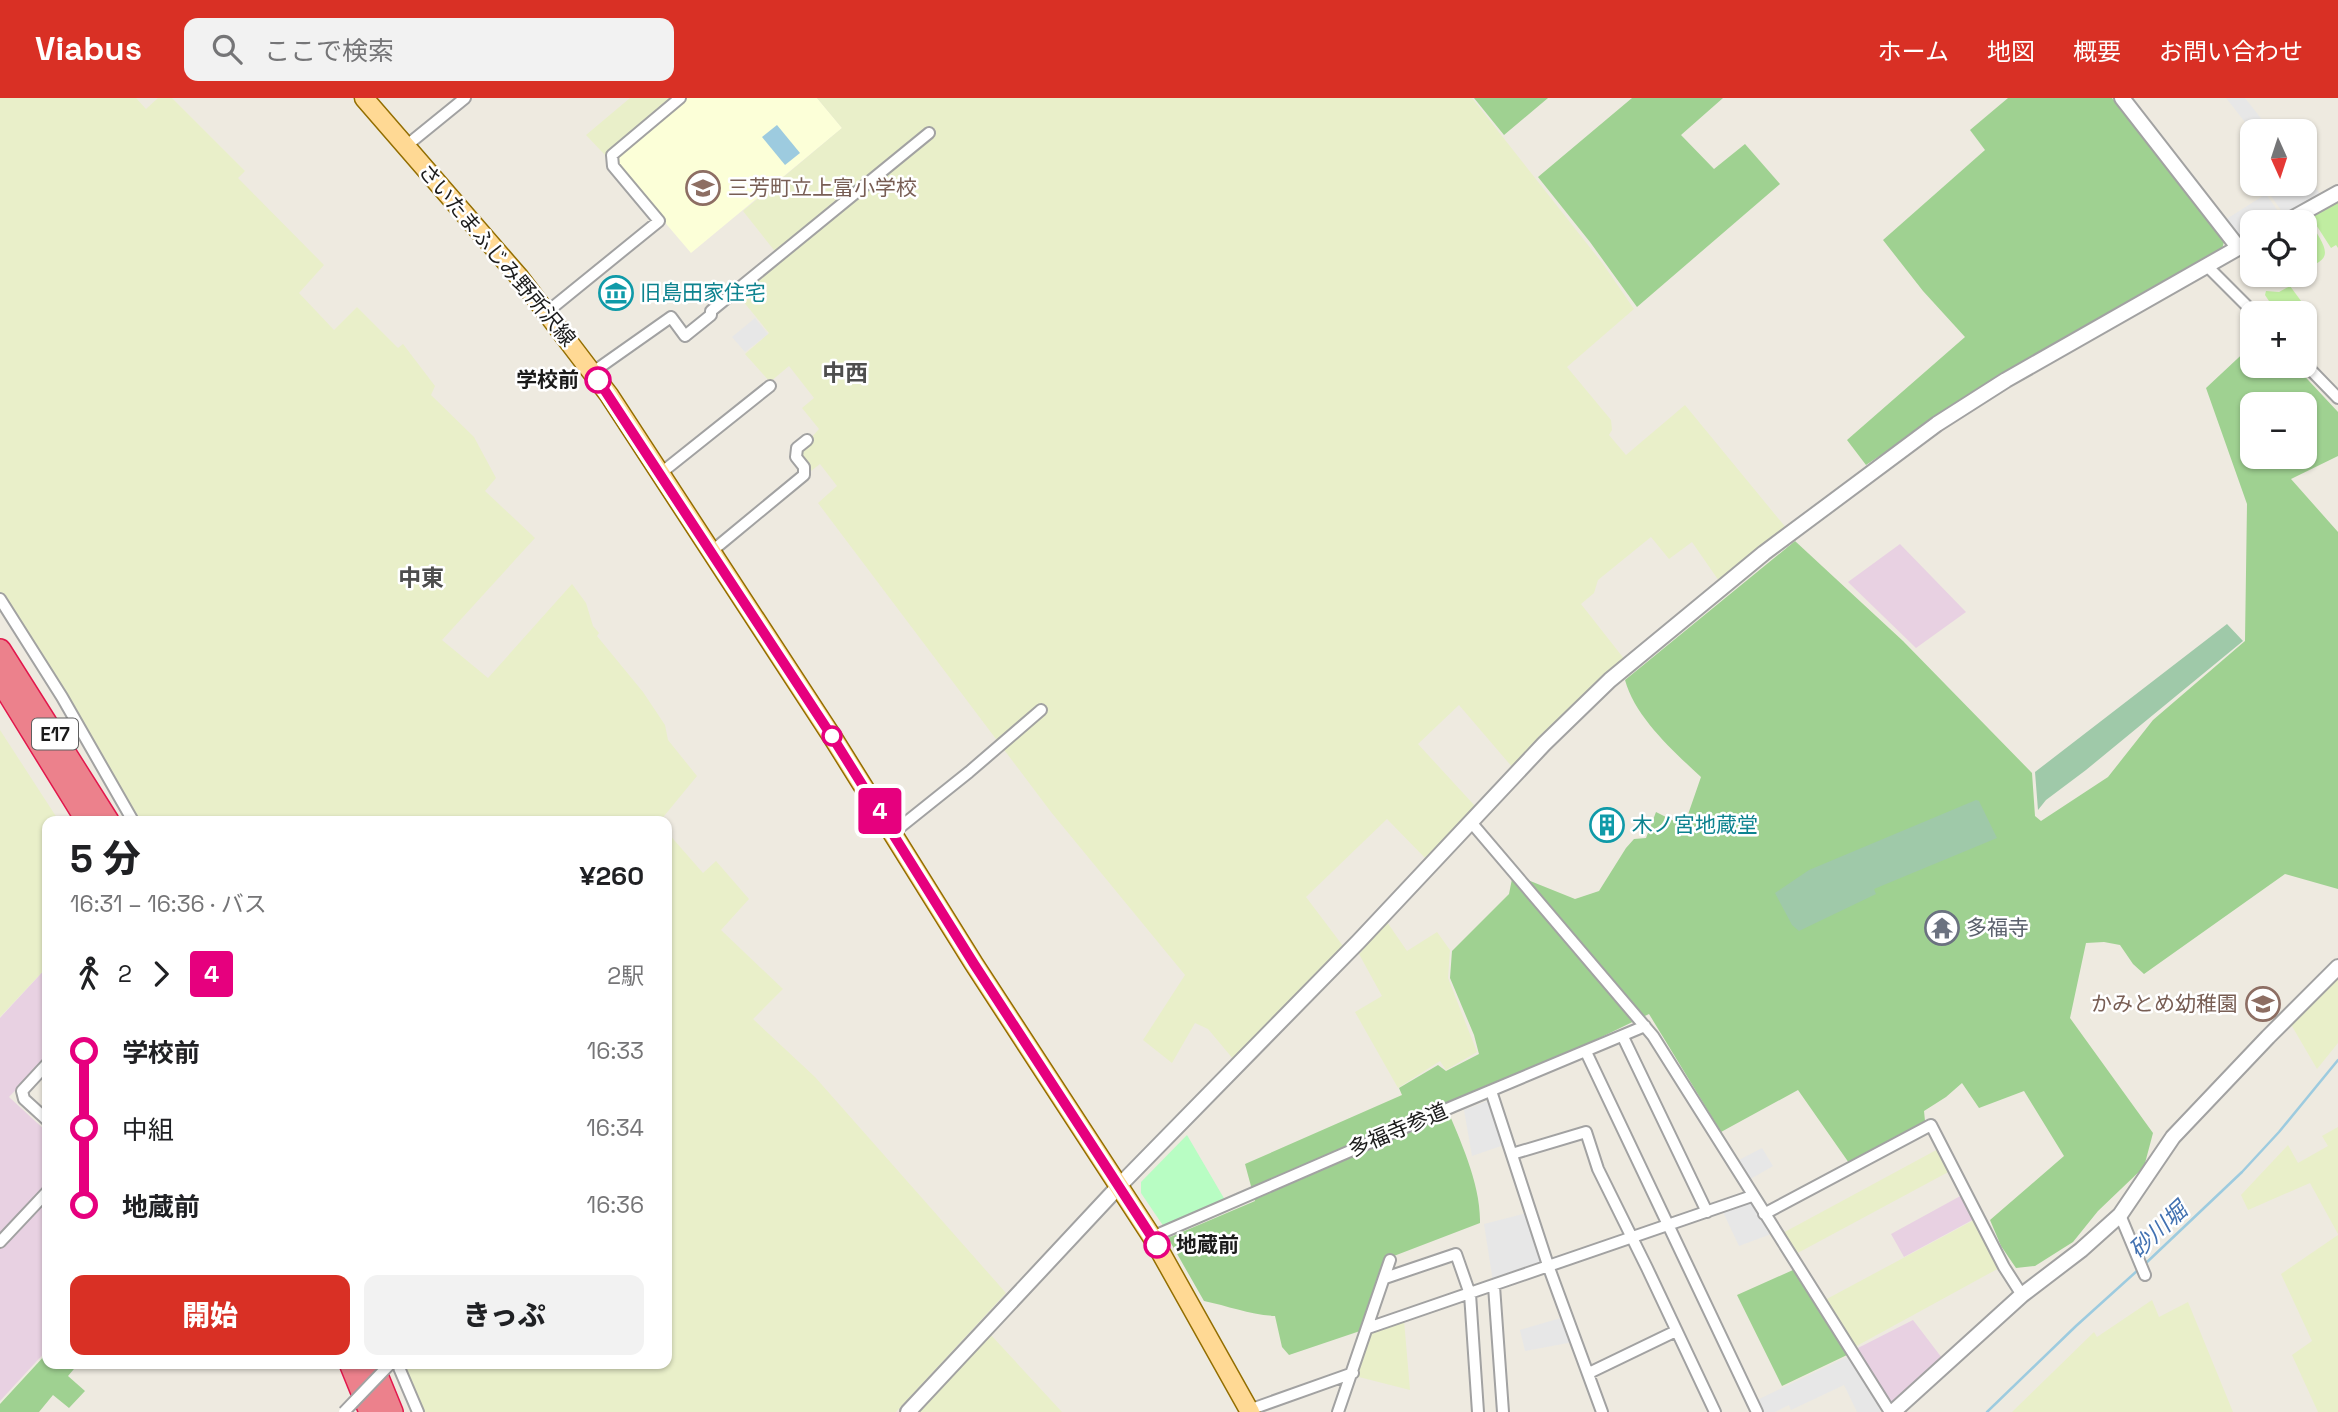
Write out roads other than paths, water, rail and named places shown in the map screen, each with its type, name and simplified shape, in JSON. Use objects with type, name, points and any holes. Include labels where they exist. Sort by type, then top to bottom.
[{"type":"highway","name":"E17","points":[[0,650],[105,816]]},
{"type":"highway","name":"E17","points":[[0,680],[84,816]]},
{"type":"highway","points":[[354,1369],[386,1412]]},
{"type":"highway","points":[[374,1369],[386,1412]]},
{"type":"main road","name":"さいたまふじみ野所沢線","points":[[371,100],[406,146],[547,312],[593,372],[661,473],[894,832],[974,964],[1152,1237],[1249,1411]]},
{"type":"street","points":[[406,146],[465,98]]},
{"type":"street","points":[[547,312],[660,221],[613,166],[612,155],[680,98]]},
{"type":"street","points":[[908,1412],[1119,1186],[1359,941],[1470,821],[1610,680],[1823,508],[1978,397],[2238,247],[2122,98]]},
{"type":"street","points":[[593,372],[671,317],[685,336],[711,315],[711,311],[929,133]]},
{"type":"street","points":[[2308,210],[2338,193]]},
{"type":"street","points":[[2207,266],[2242,301]]},
{"type":"street","points":[[2317,376],[2338,398]]},
{"type":"street","points":[[661,473],[771,386]]},
{"type":"street","points":[[712,551],[804,475],[804,467],[796,457],[797,448],[807,440]]},
{"type":"street","points":[[0,599],[62,697],[130,816]]},
{"type":"street","points":[[894,832],[970,772],[1041,710]]},
{"type":"street","points":[[1470,821],[1645,1026],[1891,1412],[2022,1295],[2081,1250],[2120,1215],[2173,1137],[2231,1074],[2338,967]]},
{"type":"street","name":"多福寺参道","points":[[1152,1237],[1645,1026]]},
{"type":"street","points":[[1623,1037],[1707,1212]]},
{"type":"street","points":[[1587,1052],[1757,1412]]},
{"type":"street","points":[[42,1069],[22,1091],[24,1099],[42,1115]]},
{"type":"street","points":[[1491,1091],[1549,1268],[1602,1412]]},
{"type":"street","points":[[1764,1214],[1931,1125],[2004,1267],[2022,1295]]},
{"type":"street","points":[[1512,1154],[1586,1132],[1598,1169],[1715,1412]]},
{"type":"street","points":[[1368,1328],[1752,1196]]},
{"type":"street","points":[[0,1242],[42,1197]]},
{"type":"street","points":[[2120,1215],[2145,1275]]},
{"type":"street","points":[[1385,1278],[1456,1254],[1470,1294],[1478,1410],[1503,1409],[1493,1286]]},
{"type":"street","points":[[1338,1412],[1391,1260]]},
{"type":"street","points":[[1589,1373],[1676,1331]]},
{"type":"street","points":[[344,1412],[385,1369]]},
{"type":"street","points":[[400,1369],[418,1412]]},
{"type":"street","points":[[1249,1411],[1353,1373]]},
{"type":"water","points":[[777,125],[800,153],[785,165],[762,137]]},
{"type":"waterway","name":"砂川堀","points":[[2146,1263],[2242,1172],[2338,1060]]},
{"type":"waterway","name":"砂川堀","points":[[1987,1412],[2138,1270]]},
{"type":"place","name":"三芳町立上富小学校","points":[[703,188]]},
{"type":"place","name":"旧島田家住宅","points":[[616,293]]},
{"type":"place","name":"学校前","points":[[598,380]]},
{"type":"place","name":"木ノ宮地蔵堂","points":[[1607,825]]},
{"type":"place","name":"多福寺","points":[[1942,928]]},
{"type":"place","name":"かみとめ幼稚園","points":[[2263,1004]]},
{"type":"place","name":"地蔵前","points":[[1157,1245]]},
{"type":"district","name":"中西","points":[[845,373]]},
{"type":"district","name":"中東","points":[[421,578]]}]
